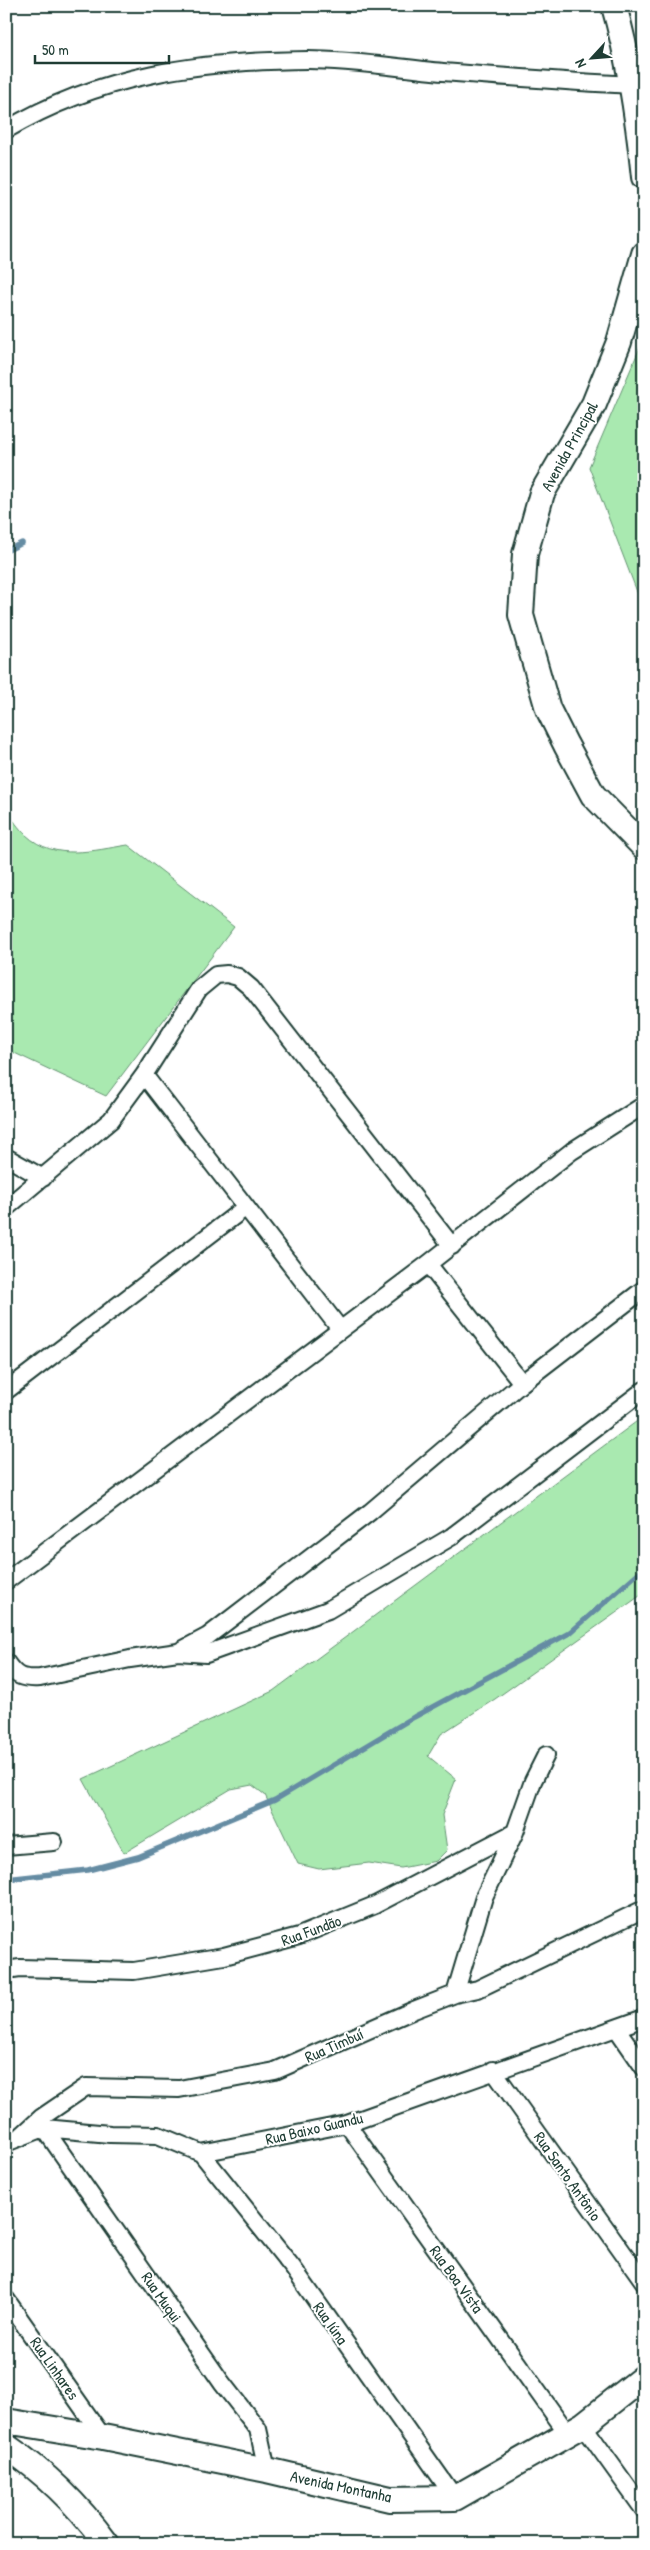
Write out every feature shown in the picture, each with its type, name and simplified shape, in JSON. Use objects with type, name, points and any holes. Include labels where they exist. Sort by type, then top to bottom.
[{"type":"street","points":[[614,6],[625,43],[644,177]]},
{"type":"street","points":[[6,130],[31,115],[104,84],[189,66],[309,60],[556,81],[632,85]]},
{"type":"street","name":"Avenida Principal","points":[[644,254],[619,342],[594,404],[542,492],[525,554],[521,615],[548,709],[566,745],[593,795],[644,847]]},
{"type":"street","points":[[6,1208],[111,1120],[144,1075],[199,989],[216,975],[227,974],[238,978],[251,988],[452,1246]]},
{"type":"street","points":[[144,1075],[340,1329]]},
{"type":"street","points":[[6,1581],[452,1246],[572,1151],[644,1105]]},
{"type":"street","points":[[6,1157],[43,1178]]},
{"type":"street","points":[[6,1391],[246,1207]]},
{"type":"street","points":[[428,1264],[522,1383]]},
{"type":"street","points":[[178,1652],[208,1636],[370,1512],[522,1383],[644,1289]]},
{"type":"street","points":[[6,1662],[14,1674],[27,1679],[40,1678],[130,1658],[178,1652],[206,1654],[328,1610],[451,1537],[644,1390]]},
{"type":"street","points":[[455,1994],[484,1896],[515,1832],[533,1781],[546,1755]]},
{"type":"street","name":"Rua Fundão","points":[[6,1970],[20,1968],[134,1971],[224,1956],[271,1944],[300,1936],[375,1905],[515,1832]]},
{"type":"street","points":[[6,1846],[54,1842]]},
{"type":"street","name":"Rua Timbuí","points":[[13,2141],[42,2117],[86,2087],[179,2089],[274,2071],[455,1994],[478,1988],[644,1909]]},
{"type":"street","name":"Rua Baixo Guandu","points":[[201,2153],[347,2124],[493,2070],[617,2029],[644,2018]]},
{"type":"street","points":[[617,2029],[644,2068]]},
{"type":"street","name":"Rua Santo Antônio","points":[[493,2070],[644,2282]]},
{"type":"street","name":"Rua Boa Vista","points":[[347,2124],[575,2429],[644,2510]]},
{"type":"street","points":[[13,2141],[44,2128],[110,2134],[158,2135],[201,2153]]},
{"type":"street","name":"Rua Muqui","points":[[44,2128],[222,2383],[258,2429],[267,2470]]},
{"type":"street","name":"Rua Iúna","points":[[201,2153],[293,2268],[455,2498]]},
{"type":"street","name":"Rua Linhares","points":[[6,2299],[103,2437]]},
{"type":"street","name":"Avenida Montanha","points":[[6,2421],[103,2437],[267,2470],[390,2499],[455,2498],[575,2429],[644,2377]]},
{"type":"street","points":[[6,2446],[30,2462],[85,2513],[107,2544]]},
{"type":"green space","points":[[644,338],[644,610],[589,467]]},
{"type":"green space","points":[[6,811],[26,835],[49,849],[75,852],[128,845],[234,927],[106,1096],[6,1049]]},
{"type":"green space","points":[[644,1416],[644,1593],[495,1699],[441,1734],[428,1756],[456,1779],[442,1815],[447,1850],[436,1861],[401,1868],[369,1863],[319,1869],[298,1864],[265,1795],[252,1785],[231,1789],[124,1853],[83,1779],[273,1691]]},
{"type":"waterway","points":[[6,551],[22,543]]},
{"type":"waterway","points":[[6,1879],[88,1870],[138,1857],[275,1800],[414,1717],[571,1632],[644,1568]]}]
